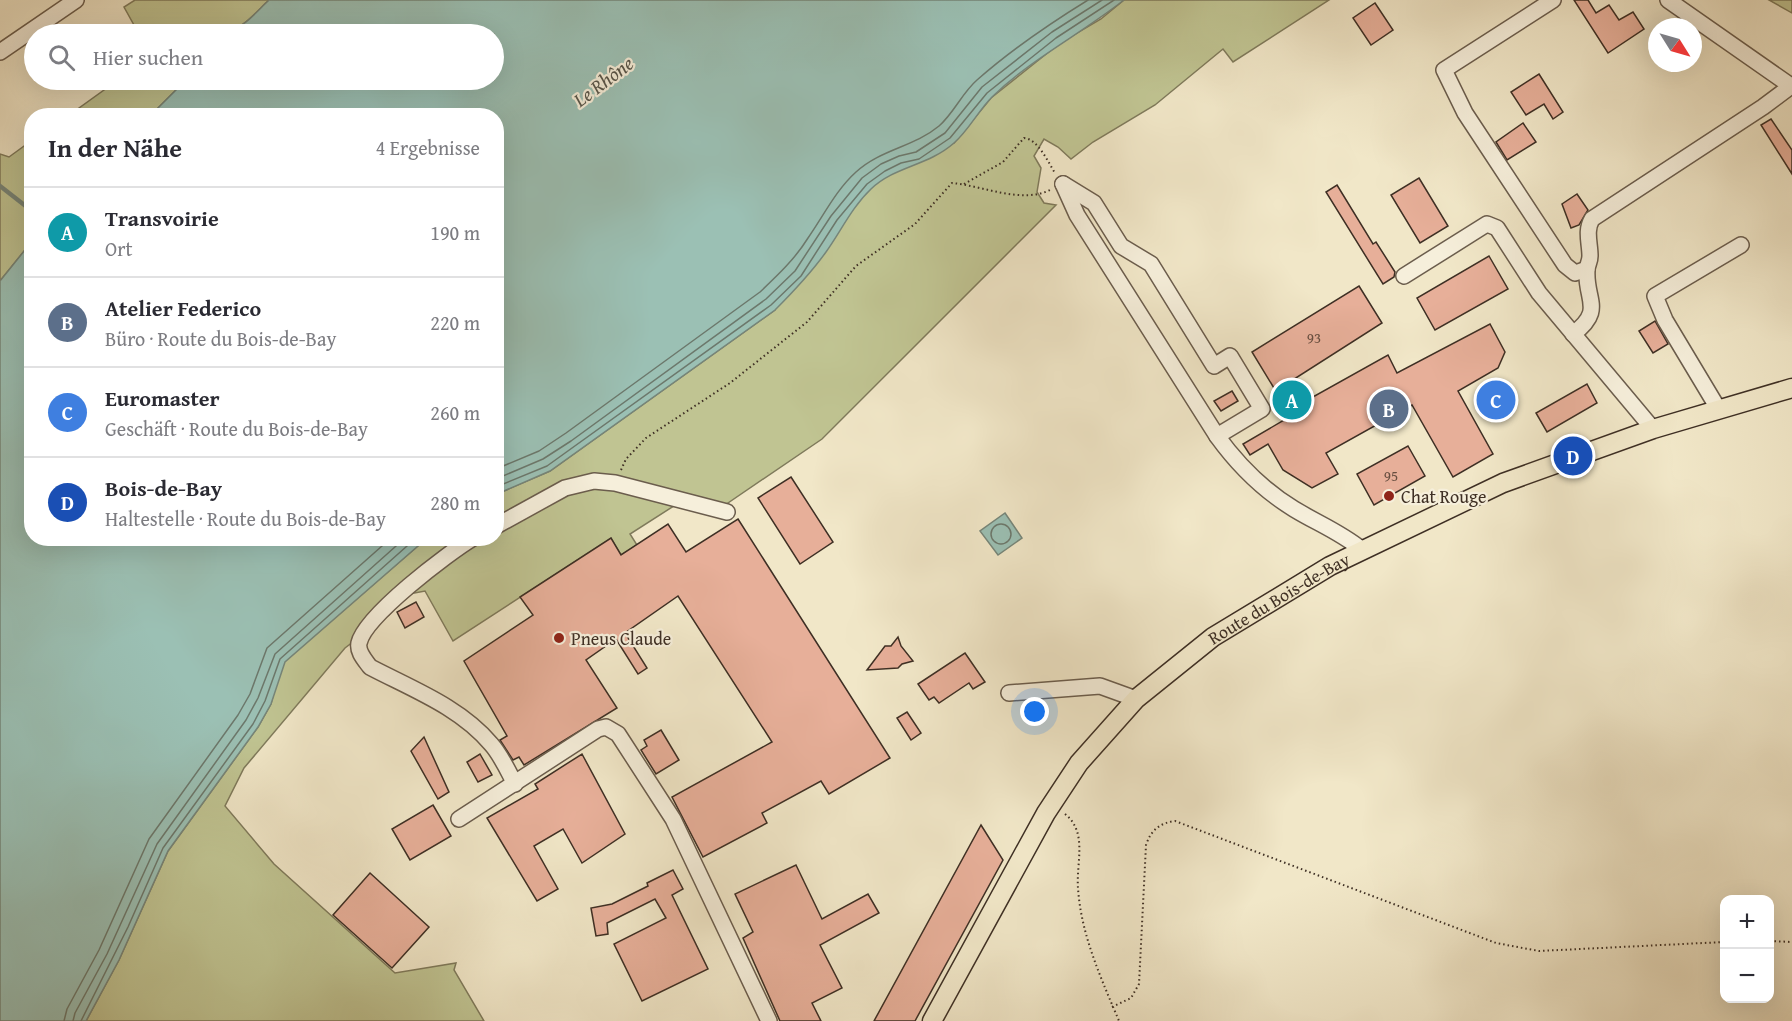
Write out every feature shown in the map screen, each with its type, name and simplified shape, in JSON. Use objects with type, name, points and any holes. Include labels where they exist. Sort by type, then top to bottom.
[{"type":"main road","name":"Route du Bois-de-Bay","points":[[932,1021],[1052,804],[1079,763],[1136,699],[1213,637],[1275,598],[1361,549],[1503,483],[1653,429],[1792,388]]},
{"type":"street","points":[[41,24],[76,0]]},
{"type":"street","points":[[1553,0],[1444,70],[1466,113],[1565,265],[1575,273],[1587,269]]},
{"type":"street","points":[[1573,334],[1584,324],[1592,311],[1593,304],[1587,269],[1590,257],[1588,231],[1592,219],[1791,86],[1668,0]]},
{"type":"street","points":[[0,52],[24,36]]},
{"type":"street","points":[[1063,183],[1094,203],[1121,246],[1151,264],[1214,366],[1230,356],[1263,409],[1217,436]]},
{"type":"street","points":[[1063,183],[1077,215],[1217,436],[1238,464],[1282,501],[1345,536],[1361,549]]},
{"type":"street","points":[[1404,276],[1482,227],[1491,225],[1502,232],[1525,274],[1653,429]]},
{"type":"street","points":[[1719,410],[1665,320],[1655,296],[1741,245]]},
{"type":"street","points":[[504,522],[578,483],[594,481],[615,483],[727,512]]},
{"type":"street","points":[[460,546],[403,591],[365,628],[358,645],[361,655],[370,667],[455,712],[474,725],[494,746],[515,784]]},
{"type":"street","points":[[1008,693],[1100,686],[1136,699]]},
{"type":"street","points":[[459,819],[598,729],[606,727],[618,734],[673,819],[769,1021]]},
{"type":"path","points":[[615,483],[626,459],[646,438],[708,398],[807,322],[856,266],[915,224],[952,183],[1038,196],[1063,183],[1029,138],[1023,139],[1003,162],[964,184]]},
{"type":"path","points":[[1052,804],[1076,826],[1079,840],[1077,886],[1084,930],[1119,1021]]},
{"type":"path","points":[[1112,1007],[1131,998],[1139,984],[1146,845],[1153,831],[1160,825],[1176,821],[1496,943],[1523,950],[1720,942]]},
{"type":"path","points":[[1774,941],[1792,942]]},
{"type":"green space","points":[[135,0],[269,0],[243,24],[133,24],[124,7]]},
{"type":"green space","points":[[1124,0],[1329,0],[1233,62],[1223,49],[1155,105],[1093,142],[1071,159],[1058,147],[1044,139],[1034,156],[1041,168],[1037,192],[1044,203],[1056,205],[822,439],[725,505],[691,495],[630,534],[637,545],[621,555],[611,538],[453,641],[425,591],[409,594],[389,615],[345,648],[244,768],[225,806],[274,864],[395,973],[456,963],[454,970],[484,1021],[86,1021],[119,960],[168,851],[258,727],[271,704],[276,684],[264,679],[418,546],[504,546],[504,491],[550,471],[775,310],[790,195],[954,143],[991,98],[1060,43],[1101,19]]},
{"type":"green space","points":[[1769,0],[1792,0],[1792,13]]},
{"type":"green space","points":[[104,90],[176,90],[158,108],[79,108]]},
{"type":"green space","points":[[24,146],[24,251],[0,281],[0,154],[9,157]]},
{"type":"water","name":"Le Rhône","points":[[269,0],[1124,0],[1007,83],[987,102],[959,138],[944,151],[880,181],[852,211],[814,267],[775,310],[550,471],[504,491],[504,108],[158,108],[176,90],[504,90],[504,24],[243,24]]},
{"type":"water","points":[[24,251],[24,546],[418,546],[285,662],[271,704],[258,727],[168,851],[119,960],[86,1021],[0,1021],[0,281]]},
{"type":"water","points":[[1005,513],[1022,538],[998,555],[980,531]]},
{"type":"building","points":[[1574,0],[1588,0],[1596,13],[1609,5],[1619,20],[1633,12],[1644,29],[1608,53]]},
{"type":"building","points":[[1375,3],[1393,30],[1371,45],[1353,18]]},
{"type":"building","points":[[1539,74],[1563,112],[1553,119],[1544,104],[1526,115],[1511,92]]},
{"type":"building","points":[[1771,119],[1792,150],[1792,174],[1761,125]]},
{"type":"building","points":[[1523,123],[1536,142],[1507,160],[1496,142]]},
{"type":"building","points":[[1419,178],[1448,226],[1420,243],[1391,195]]},
{"type":"building","points":[[1337,185],[1373,244],[1376,242],[1395,272],[1394,277],[1383,284],[1326,192]]},
{"type":"building","points":[[1577,194],[1588,210],[1579,225],[1571,228],[1562,204]]},
{"type":"building","points":[[1489,256],[1508,289],[1435,330],[1417,298]]},
{"type":"building","points":[[1359,286],[1382,323],[1291,381],[1304,402],[1388,355],[1397,373],[1490,324],[1505,352],[1498,368],[1458,391],[1493,454],[1453,477],[1412,405],[1326,453],[1338,474],[1312,488],[1283,470],[1268,444],[1250,455],[1243,444],[1291,416],[1252,352]]},
{"type":"building","points":[[1655,321],[1668,344],[1653,353],[1639,331]]},
{"type":"building","points":[[1587,384],[1597,403],[1547,432],[1536,413]]},
{"type":"building","points":[[1232,391],[1238,401],[1221,411],[1214,401]]},
{"type":"building","points":[[1408,446],[1425,476],[1374,505],[1357,474]]},
{"type":"building","points":[[791,477],[833,542],[800,564],[758,498]]},
{"type":"building","points":[[738,519],[890,758],[829,794],[821,781],[762,813],[767,823],[703,857],[672,797],[772,742],[678,596],[625,633],[647,668],[638,674],[616,639],[586,660],[617,708],[524,765],[519,757],[513,760],[500,740],[507,736],[464,661],[533,615],[520,597],[611,538],[621,555],[668,524],[686,552]]},
{"type":"building","points":[[416,602],[424,617],[405,628],[397,612]]},
{"type":"building","points":[[898,637],[901,646],[913,661],[902,664],[898,668],[867,670],[885,646],[891,646]]},
{"type":"building","points":[[965,653],[985,682],[973,689],[969,683],[939,703],[934,697],[929,700],[918,684]]},
{"type":"building","points":[[907,712],[921,733],[911,740],[897,718]]},
{"type":"building","points":[[661,730],[679,760],[656,774],[641,750],[647,746],[644,740]]},
{"type":"building","points":[[424,737],[449,792],[438,799],[411,751]]},
{"type":"building","points":[[480,754],[492,775],[478,782],[467,762]]},
{"type":"building","points":[[582,754],[625,834],[582,863],[563,829],[534,846],[558,889],[537,901],[487,818],[538,789],[535,784]]},
{"type":"building","points":[[433,805],[451,836],[410,860],[392,829]]},
{"type":"building","points":[[981,825],[1003,860],[915,1021],[874,1021]]},
{"type":"building","points":[[796,865],[822,919],[868,894],[879,913],[820,945],[842,988],[812,1003],[821,1021],[780,1021],[743,938],[753,932],[735,894]]},
{"type":"building","points":[[673,870],[683,889],[672,895],[708,969],[642,1001],[614,944],[666,918],[655,899],[607,923],[608,934],[596,936],[591,908],[612,904],[648,886],[647,883]]},
{"type":"building","points":[[370,873],[429,927],[392,968],[333,915]]},
{"type":"waterway","points":[[0,186],[24,205]]},
{"type":"place","name":"Transvoirie","points":[[1292,400]]},
{"type":"place","name":"Euromaster","points":[[1496,400]]},
{"type":"place","name":"Atelier Federico","points":[[1389,409]]},
{"type":"place","name":"Bois-de-Bay","points":[[1573,456]]},
{"type":"place","name":"Chat Rouge","points":[[1389,496]]},
{"type":"place","name":"Pneus Claude","points":[[559,638]]}]
